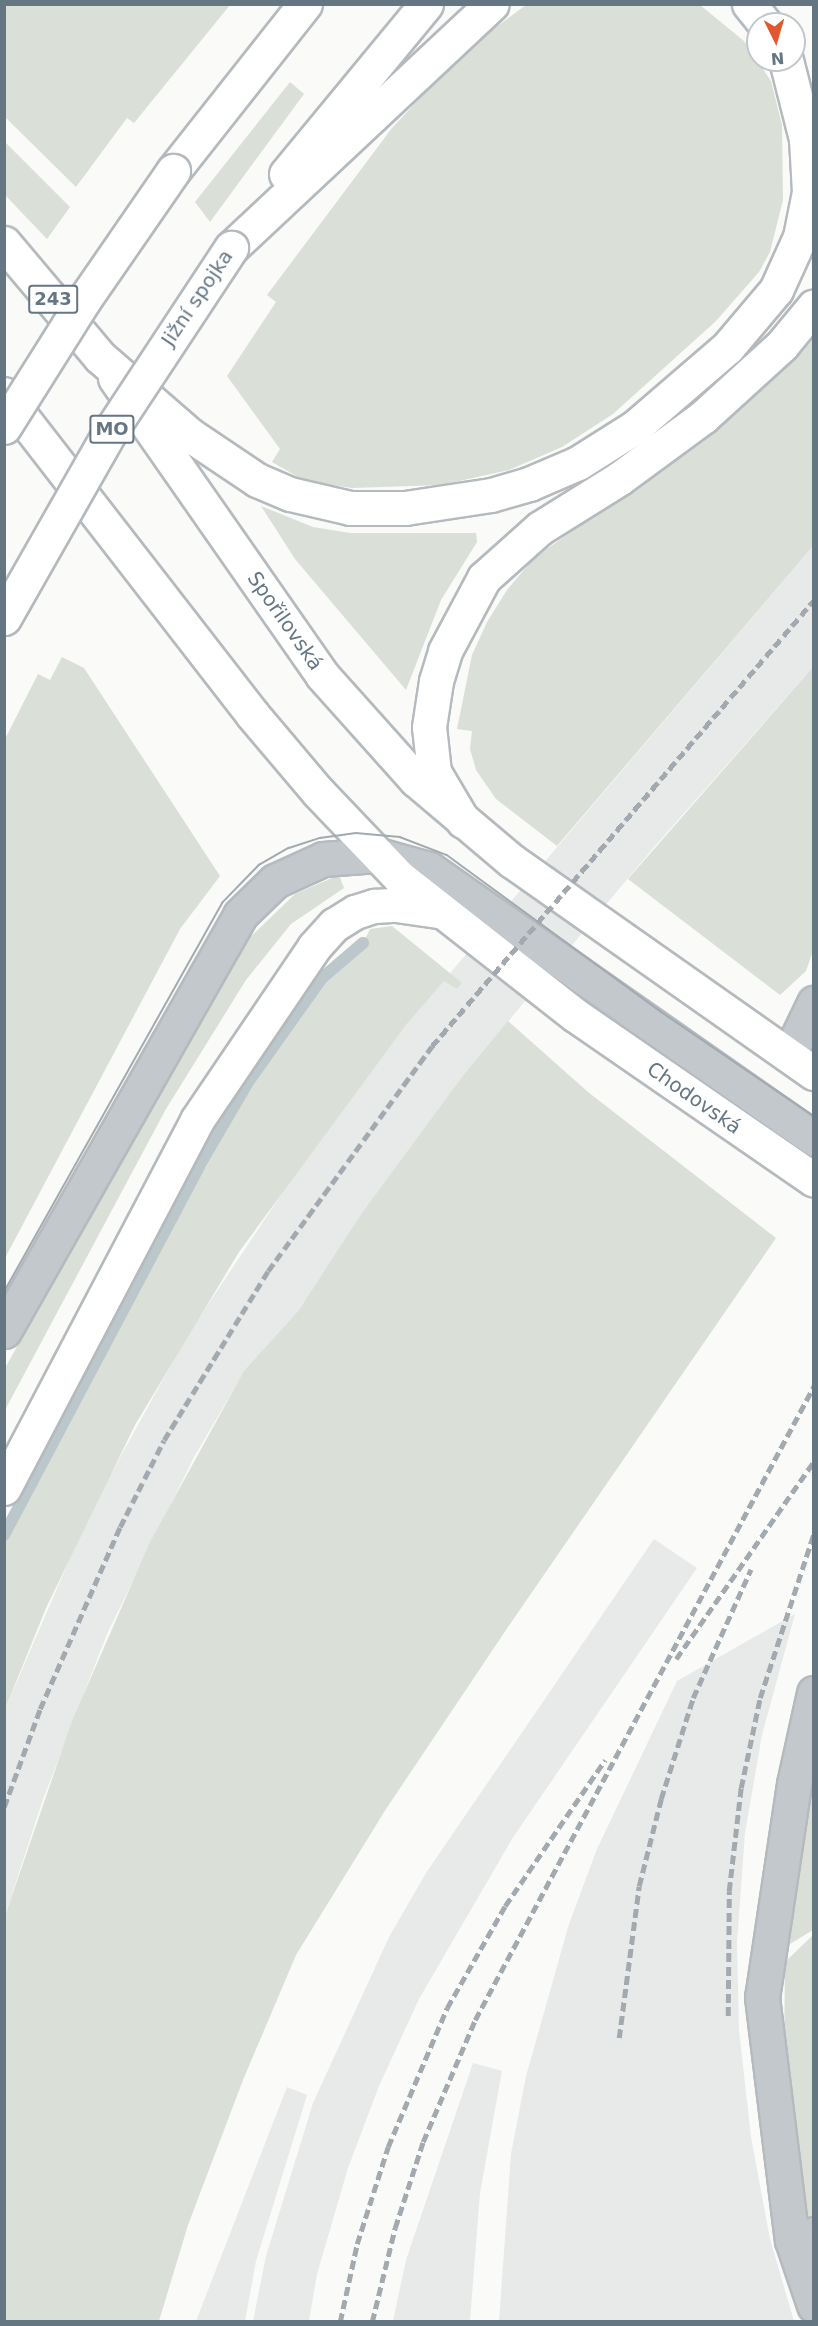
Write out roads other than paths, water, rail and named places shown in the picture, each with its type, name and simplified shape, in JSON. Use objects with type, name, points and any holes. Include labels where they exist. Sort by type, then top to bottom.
[{"type":"main road","points":[[4,428],[10,403],[172,171],[305,4]]},
{"type":"main road","name":"Jižní spojka","points":[[4,618],[109,433],[231,248],[303,152],[426,4]]},
{"type":"main road","points":[[231,248],[492,4]]},
{"type":"main road","points":[[100,357],[144,397],[239,469],[290,494],[322,503],[375,509],[426,506],[491,495],[551,476],[603,448],[661,407],[727,348],[776,290],[800,237],[808,192],[806,139],[789,72]]},
{"type":"main road","name":"Spořilovská","points":[[4,243],[100,357],[322,675],[416,780],[463,821],[624,943],[801,1064]]},
{"type":"main road","points":[[463,821],[446,798],[434,772],[429,727],[436,681],[445,651],[484,578],[540,528],[628,472],[703,417],[782,345],[813,306]]},
{"type":"main road","points":[[10,403],[252,714],[378,855],[438,911]]},
{"type":"main road","points":[[4,1488],[197,1120],[314,947],[334,925],[355,912],[374,906],[396,905],[438,911]]},
{"type":"main road","name":"Chodovská","points":[[438,911],[575,1015],[813,1180]]},
{"type":"lane","points":[[4,1331],[240,915],[264,889],[291,871],[339,856],[378,855],[429,869],[456,885],[801,1130]]},
{"type":"lane","points":[[801,1064],[813,1003]]},
{"type":"lane","points":[[813,1694],[794,1784],[762,1997],[813,2305]]},
{"type":"waterway","points":[[4,1535],[199,1166],[248,1082],[322,978],[363,943]]},
{"type":"tram line","points":[[4,1292],[222,903],[259,865],[289,848],[320,838],[356,833],[400,837],[447,855],[660,1011],[814,1116]]},
{"type":"railway","points":[[4,1807],[40,1709],[120,1527],[164,1440],[268,1271],[432,1046],[814,600]]},
{"type":"railway","points":[[372,2322],[395,2228],[423,2142],[475,2020],[814,1386]]},
{"type":"railway","points":[[676,1659],[814,1461]]},
{"type":"railway","points":[[728,2016],[729,1891],[741,1788],[760,1698],[814,1533]]},
{"type":"railway","points":[[619,2038],[639,1886],[661,1799],[693,1698],[751,1569]]},
{"type":"railway","points":[[340,2322],[357,2244],[388,2147],[447,2008],[505,1906],[605,1760]]}]
